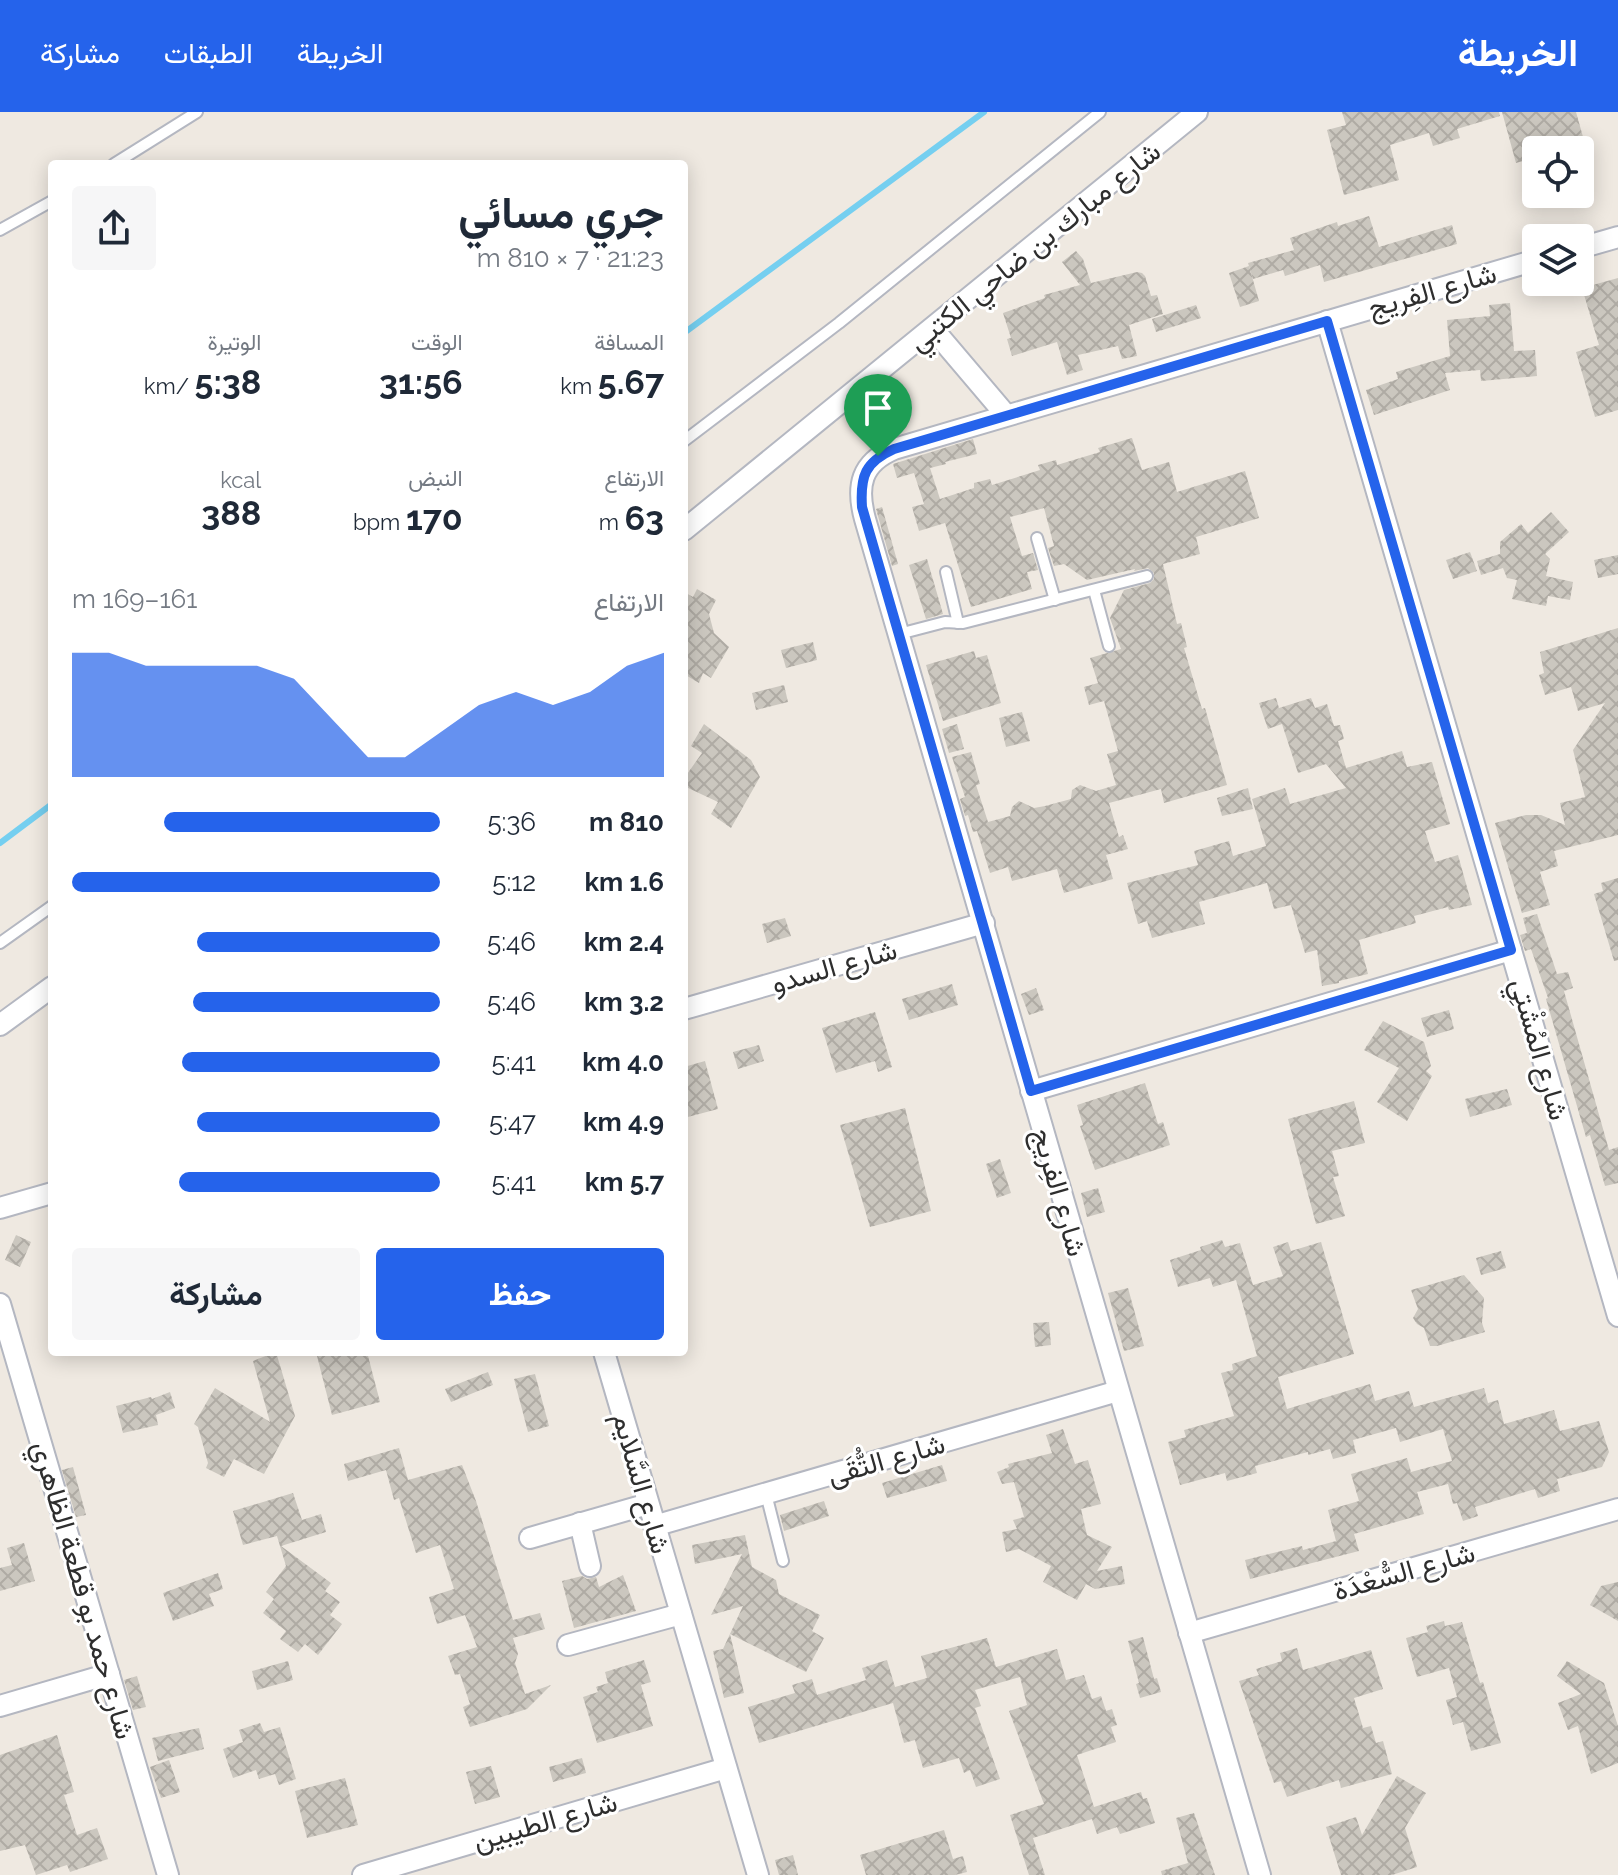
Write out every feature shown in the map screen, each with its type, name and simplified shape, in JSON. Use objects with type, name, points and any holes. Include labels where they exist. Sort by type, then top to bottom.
[{"type":"street","name":"شارع مبارك بن ضاحي الكتبي","points":[[688,527],[1197,112]]},
{"type":"street","points":[[1594,244],[1618,237]]},
{"type":"street","name":"شارع الفِريج","points":[[1260,1875],[862,507],[862,481],[867,468],[878,456],[894,449],[1522,264]]},
{"type":"street","name":"شارع المُشْتِي","points":[[1327,321],[1618,1316]]},
{"type":"street","points":[[933,329],[1006,415]]},
{"type":"street","name":"شارع السدو","points":[[688,1008],[984,923]]},
{"type":"street","points":[[1031,1091],[1511,950]]},
{"type":"street","points":[[0,1025],[48,990]]},
{"type":"street","points":[[0,1208],[48,1194]]},
{"type":"street","name":"شارع حمد بو قطعة الظاهري","points":[[0,1304],[168,1875]]},
{"type":"street","name":"شارع السَّلايم","points":[[605,1356],[758,1875]]},
{"type":"street","name":"شارع التُّقَى","points":[[654,1526],[1118,1391]]},
{"type":"street","points":[[530,1538],[648,1504]]},
{"type":"street","name":"شارع السُّعْدَة","points":[[1189,1633],[1618,1509]]},
{"type":"street","points":[[580,1523],[590,1566]]},
{"type":"street","points":[[568,1645],[681,1614]]},
{"type":"street","points":[[0,1706],[109,1674]]},
{"type":"street","name":"شارع الطيبين","points":[[363,1875],[726,1768]]},
{"type":"lane","points":[[120,160],[197,112]]},
{"type":"lane","points":[[688,438],[839,323],[1100,112]]},
{"type":"lane","points":[[0,230],[48,203]]},
{"type":"lane","points":[[1037,538],[1055,600]]},
{"type":"lane","points":[[946,572],[958,623]]},
{"type":"lane","points":[[899,634],[945,622],[958,623],[1147,576]]},
{"type":"lane","points":[[1094,590],[1109,646]]},
{"type":"lane","points":[[0,943],[48,909]]},
{"type":"lane","points":[[766,1494],[783,1561]]},
{"type":"building","points":[[1342,112],[1499,112],[1500,116],[1457,129],[1460,138],[1433,146],[1429,133],[1390,145],[1399,180],[1344,195],[1327,130],[1346,125]]},
{"type":"building","points":[[1502,112],[1576,112],[1583,136],[1522,136],[1522,161],[1516,163]]},
{"type":"building","points":[[1369,216],[1379,247],[1452,225],[1457,244],[1324,282],[1320,265],[1285,276],[1283,270],[1253,279],[1248,263],[1294,250],[1290,238],[1337,222],[1338,226]]},
{"type":"building","points":[[1076,251],[1083,259],[1091,283],[1142,273],[1151,296],[1157,295],[1163,314],[1129,325],[1137,356],[1122,359],[1118,346],[1078,355],[1083,370],[1067,375],[1057,342],[1012,356],[1007,339],[1011,338],[1003,313],[1045,298],[1044,295],[1080,285],[1062,262]]},
{"type":"building","points":[[1249,266],[1259,301],[1240,307],[1229,273]]},
{"type":"building","points":[[1618,278],[1618,410],[1595,417],[1576,352],[1599,345],[1584,296],[1594,296],[1594,285]]},
{"type":"building","points":[[1510,303],[1514,351],[1535,350],[1537,376],[1481,381],[1480,370],[1445,373],[1450,390],[1374,415],[1366,390],[1398,379],[1396,372],[1450,356],[1447,320],[1490,316],[1489,305]]},
{"type":"building","points":[[1196,305],[1201,318],[1156,332],[1152,319]]},
{"type":"building","points":[[1132,438],[1142,470],[1169,462],[1177,492],[1245,471],[1259,518],[1196,537],[1200,554],[1163,564],[1177,624],[1181,623],[1187,647],[1184,648],[1227,785],[1164,803],[1161,789],[1109,803],[1119,837],[1123,835],[1128,849],[1106,855],[1113,879],[1064,893],[1057,869],[1012,881],[1008,867],[990,873],[977,831],[973,832],[968,815],[965,816],[960,799],[965,797],[952,757],[971,752],[980,784],[976,785],[988,822],[1010,816],[1012,807],[1019,801],[1034,808],[1071,799],[1072,790],[1080,785],[1096,791],[1116,785],[1107,754],[1118,751],[1104,701],[1089,705],[1084,687],[1098,683],[1090,658],[1121,649],[1110,618],[1124,590],[1150,583],[1154,573],[1148,568],[1135,569],[1087,580],[1064,564],[1054,566],[1048,548],[1054,546],[1044,508],[1010,517],[1022,556],[1033,553],[1038,570],[1027,572],[1032,589],[971,607],[945,523],[919,531],[912,507],[924,504],[914,473],[897,478],[893,464],[973,439],[977,454],[930,468],[940,499],[974,488],[974,483],[990,479],[992,485],[1040,470],[1038,465],[1056,460],[1057,465]]},
{"type":"building","points":[[882,507],[898,564],[892,566],[876,509]]},
{"type":"building","points":[[1551,512],[1569,532],[1545,554],[1550,559],[1546,576],[1573,582],[1570,600],[1548,596],[1546,606],[1512,599],[1517,580],[1507,578],[1503,568],[1481,575],[1477,561],[1500,554],[1500,542],[1521,524],[1528,533]]},
{"type":"building","points":[[1470,552],[1477,571],[1453,579],[1446,560]]},
{"type":"building","points":[[1618,555],[1618,574],[1598,578],[1594,560]]},
{"type":"building","points":[[927,559],[943,614],[926,619],[909,565]]},
{"type":"building","points":[[697,589],[716,600],[709,614],[714,633],[729,647],[711,678],[703,673],[699,683],[688,676],[688,594],[693,597]]},
{"type":"building","points":[[1618,628],[1618,835],[1554,851],[1558,866],[1540,872],[1550,905],[1522,913],[1495,823],[1526,815],[1541,815],[1565,825],[1560,803],[1585,797],[1573,750],[1605,703],[1578,711],[1571,687],[1545,695],[1539,675],[1544,673],[1540,652]]},
{"type":"building","points":[[813,642],[817,660],[786,668],[781,650]]},
{"type":"building","points":[[974,651],[976,658],[987,655],[1001,703],[943,721],[926,665]]},
{"type":"building","points":[[784,685],[788,702],[756,710],[752,693]]},
{"type":"building","points":[[1276,698],[1279,708],[1311,698],[1315,708],[1327,704],[1334,726],[1340,725],[1344,739],[1338,741],[1346,768],[1402,751],[1407,767],[1432,762],[1450,824],[1425,831],[1435,862],[1458,855],[1472,905],[1449,910],[1448,907],[1414,916],[1416,923],[1359,940],[1368,974],[1339,983],[1322,986],[1317,950],[1305,953],[1291,905],[1274,909],[1267,883],[1199,902],[1205,924],[1152,938],[1147,921],[1138,924],[1127,883],[1198,865],[1194,851],[1229,841],[1233,856],[1266,846],[1252,799],[1285,788],[1290,804],[1346,788],[1326,764],[1298,773],[1282,724],[1268,729],[1259,703]]},
{"type":"building","points":[[1022,712],[1030,741],[1006,747],[999,718]]},
{"type":"building","points":[[704,724],[751,760],[760,777],[731,828],[711,814],[718,802],[688,788],[688,773],[702,753],[691,746]]},
{"type":"building","points":[[957,724],[964,749],[949,753],[942,729]]},
{"type":"building","points":[[1248,788],[1253,809],[1222,816],[1217,798]]},
{"type":"building","points":[[1618,878],[1618,960],[1614,961],[1594,894],[1603,891],[1601,883]]},
{"type":"building","points":[[1537,914],[1557,974],[1568,972],[1573,988],[1564,991],[1609,1150],[1618,1147],[1618,1183],[1605,1186],[1590,1135],[1586,1137],[1548,998],[1531,949],[1525,951],[1520,935],[1527,933],[1523,918]]},
{"type":"building","points":[[785,918],[791,936],[767,943],[762,924]]},
{"type":"building","points":[[952,984],[958,1005],[909,1020],[902,999]]},
{"type":"building","points":[[1036,988],[1044,1010],[1029,1015],[1021,994]]},
{"type":"building","points":[[1449,1010],[1454,1029],[1427,1037],[1421,1018]]},
{"type":"building","points":[[875,1012],[892,1067],[878,1072],[875,1061],[836,1073],[822,1028]]},
{"type":"building","points":[[1383,1021],[1424,1042],[1431,1066],[1426,1071],[1432,1076],[1407,1121],[1377,1102],[1399,1068],[1364,1050]]},
{"type":"building","points":[[759,1045],[764,1061],[738,1069],[733,1052]]},
{"type":"building","points":[[705,1061],[718,1109],[688,1117],[688,1066]]},
{"type":"building","points":[[1145,1083],[1158,1124],[1163,1122],[1170,1145],[1095,1170],[1080,1126],[1083,1125],[1077,1105]]},
{"type":"building","points":[[1507,1089],[1512,1105],[1470,1117],[1465,1099]]},
{"type":"building","points":[[1354,1101],[1365,1143],[1332,1151],[1339,1176],[1333,1177],[1345,1216],[1316,1224],[1288,1119]]},
{"type":"building","points":[[905,1108],[931,1211],[870,1227],[840,1125]]},
{"type":"building","points":[[1000,1159],[1011,1193],[997,1198],[986,1164]]},
{"type":"building","points":[[1098,1188],[1105,1212],[1087,1217],[1081,1193]]},
{"type":"building","points":[[16,1235],[31,1242],[20,1267],[5,1260]]},
{"type":"building","points":[[1222,1240],[1225,1247],[1240,1243],[1253,1285],[1283,1276],[1273,1247],[1288,1242],[1291,1251],[1321,1242],[1354,1354],[1278,1377],[1287,1409],[1370,1384],[1375,1401],[1409,1391],[1414,1407],[1484,1388],[1488,1403],[1498,1400],[1504,1424],[1554,1410],[1560,1431],[1599,1421],[1609,1452],[1602,1467],[1557,1479],[1560,1491],[1538,1498],[1535,1489],[1475,1507],[1478,1516],[1463,1521],[1457,1503],[1453,1504],[1448,1484],[1417,1492],[1424,1514],[1354,1534],[1359,1551],[1250,1579],[1245,1560],[1336,1541],[1328,1510],[1359,1501],[1351,1474],[1407,1458],[1411,1472],[1452,1461],[1443,1429],[1400,1442],[1396,1428],[1353,1440],[1356,1453],[1333,1459],[1330,1449],[1308,1455],[1308,1452],[1255,1466],[1257,1473],[1227,1481],[1225,1473],[1180,1485],[1168,1442],[1186,1437],[1184,1430],[1234,1416],[1221,1373],[1233,1370],[1232,1364],[1257,1356],[1236,1280],[1213,1287],[1210,1278],[1178,1287],[1170,1260]]},
{"type":"building","points":[[1501,1251],[1506,1268],[1481,1275],[1476,1258]]},
{"type":"building","points":[[1464,1275],[1484,1298],[1482,1323],[1485,1332],[1430,1346],[1424,1328],[1413,1318],[1418,1309],[1411,1290]]},
{"type":"building","points":[[1128,1288],[1144,1346],[1124,1351],[1108,1293]]},
{"type":"building","points":[[1049,1322],[1051,1345],[1035,1347],[1033,1323]]},
{"type":"building","points":[[277,1356],[295,1416],[264,1474],[234,1459],[224,1477],[206,1468],[208,1463],[198,1427],[194,1424],[215,1388],[270,1422],[253,1361]]},
{"type":"building","points":[[317,1356],[368,1356],[380,1402],[332,1415]]},
{"type":"building","points":[[488,1372],[493,1385],[451,1402],[445,1389]]},
{"type":"building","points":[[535,1374],[549,1426],[528,1432],[514,1379]]},
{"type":"building","points":[[170,1392],[175,1408],[156,1415],[158,1425],[123,1433],[116,1406]]},
{"type":"building","points":[[1063,1429],[1075,1464],[1088,1460],[1101,1504],[1081,1509],[1087,1535],[1112,1547],[1097,1571],[1122,1566],[1125,1584],[1095,1589],[1086,1584],[1077,1600],[1043,1582],[1051,1566],[1019,1549],[1006,1552],[1002,1532],[1017,1529],[1013,1520],[1024,1517],[1014,1482],[1002,1484],[997,1472],[1009,1467],[1008,1464],[1052,1453],[1046,1435]]},
{"type":"building","points":[[399,1448],[408,1480],[462,1465],[513,1620],[540,1613],[545,1629],[513,1638],[518,1654],[515,1663],[525,1694],[551,1685],[527,1709],[470,1727],[463,1707],[470,1704],[460,1674],[455,1675],[448,1656],[477,1647],[465,1615],[437,1624],[429,1597],[454,1589],[440,1545],[416,1553],[399,1498],[394,1500],[386,1470],[348,1481],[344,1464]]},
{"type":"building","points":[[942,1465],[947,1481],[887,1498],[882,1483]]},
{"type":"building","points":[[73,1467],[86,1515],[76,1517],[62,1470]]},
{"type":"building","points":[[293,1493],[302,1520],[321,1514],[326,1532],[281,1546],[331,1583],[325,1591],[340,1602],[330,1615],[342,1624],[318,1655],[305,1644],[298,1652],[280,1639],[286,1631],[263,1613],[274,1599],[266,1592],[286,1566],[277,1536],[243,1545],[233,1511]]},
{"type":"building","points":[[824,1501],[829,1516],[784,1531],[780,1515]]},
{"type":"building","points":[[745,1535],[752,1567],[776,1580],[779,1594],[820,1615],[812,1631],[824,1638],[806,1672],[730,1634],[744,1693],[724,1698],[713,1651],[723,1649],[743,1606],[711,1615],[742,1554],[695,1564],[692,1545]]},
{"type":"building","points":[[24,1543],[35,1581],[0,1591],[0,1568],[12,1565],[7,1548]]},
{"type":"building","points":[[218,1573],[223,1589],[209,1594],[214,1606],[173,1621],[163,1593]]},
{"type":"building","points":[[623,1575],[636,1611],[574,1628],[562,1581],[582,1576],[587,1579],[596,1577],[599,1587]]},
{"type":"building","points":[[1618,1582],[1618,1621],[1590,1605],[1601,1586]]},
{"type":"building","points":[[1444,1621],[1445,1626],[1462,1622],[1501,1743],[1471,1751],[1463,1722],[1453,1725],[1446,1700],[1457,1697],[1449,1668],[1417,1677],[1406,1638],[1428,1632],[1426,1626]]},
{"type":"building","points":[[1143,1637],[1154,1679],[1157,1678],[1161,1692],[1140,1698],[1128,1641]]},
{"type":"building","points":[[987,1638],[996,1667],[1057,1649],[1066,1680],[1084,1675],[1092,1699],[1101,1696],[1106,1711],[1112,1709],[1117,1725],[1111,1727],[1116,1742],[1077,1755],[1094,1807],[1141,1792],[1143,1799],[1147,1798],[1155,1823],[1120,1834],[1117,1827],[1097,1834],[1092,1819],[1033,1838],[1045,1875],[1029,1875],[1010,1815],[1044,1804],[1009,1711],[1027,1705],[1020,1677],[975,1690],[981,1706],[975,1708],[1000,1779],[976,1787],[970,1770],[964,1773],[959,1758],[923,1768],[915,1740],[904,1743],[893,1703],[759,1743],[748,1707],[795,1693],[792,1685],[812,1679],[817,1695],[866,1680],[862,1668],[887,1660],[895,1687],[927,1678],[921,1656]]},
{"type":"building","points":[[1297,1648],[1303,1670],[1371,1650],[1383,1689],[1354,1698],[1363,1728],[1371,1726],[1376,1743],[1383,1741],[1392,1774],[1341,1788],[1339,1780],[1287,1797],[1281,1781],[1274,1783],[1239,1681],[1259,1675],[1256,1669],[1282,1661],[1280,1653]]},
{"type":"building","points":[[644,1660],[651,1682],[641,1685],[653,1726],[597,1743],[583,1697],[598,1692],[596,1687],[608,1683],[605,1672]]},
{"type":"building","points":[[288,1661],[293,1680],[257,1690],[252,1671]]},
{"type":"building","points":[[1567,1661],[1604,1683],[1618,1726],[1618,1763],[1591,1774],[1578,1726],[1568,1730],[1558,1703],[1581,1694],[1557,1676]]},
{"type":"building","points":[[137,1676],[146,1707],[133,1710],[124,1680]]},
{"type":"building","points":[[260,1723],[264,1732],[280,1727],[296,1779],[279,1785],[275,1774],[259,1779],[256,1770],[233,1778],[223,1749],[243,1742],[239,1730]]},
{"type":"building","points":[[199,1728],[204,1749],[158,1761],[152,1738]]},
{"type":"building","points":[[57,1735],[74,1792],[64,1795],[77,1835],[97,1828],[108,1859],[70,1872],[67,1865],[36,1875],[25,1845],[0,1851],[0,1755]]},
{"type":"building","points":[[582,1758],[586,1773],[553,1782],[549,1767]]},
{"type":"building","points":[[169,1760],[180,1792],[161,1798],[150,1767]]},
{"type":"building","points":[[491,1766],[500,1797],[475,1804],[466,1772]]},
{"type":"building","points":[[1397,1776],[1426,1793],[1405,1828],[1417,1867],[1392,1875],[1341,1875],[1326,1827],[1356,1817],[1362,1835]]},
{"type":"building","points":[[345,1778],[358,1825],[307,1838],[295,1791]]},
{"type":"building","points":[[1194,1813],[1215,1875],[1162,1875],[1161,1871],[1188,1863],[1176,1818]]},
{"type":"building","points":[[944,1830],[953,1859],[963,1856],[967,1872],[955,1875],[866,1875],[860,1855]]},
{"type":"building","points":[[793,1855],[798,1875],[779,1875],[775,1860]]},
{"type":"waterway","points":[[688,330],[984,112]]},
{"type":"waterway","points":[[0,843],[48,807]]},
{"type":"route","points":[[1327,321],[1511,950],[1031,1091],[862,507],[862,481],[867,468],[878,456],[1006,415],[1327,321]]}]
